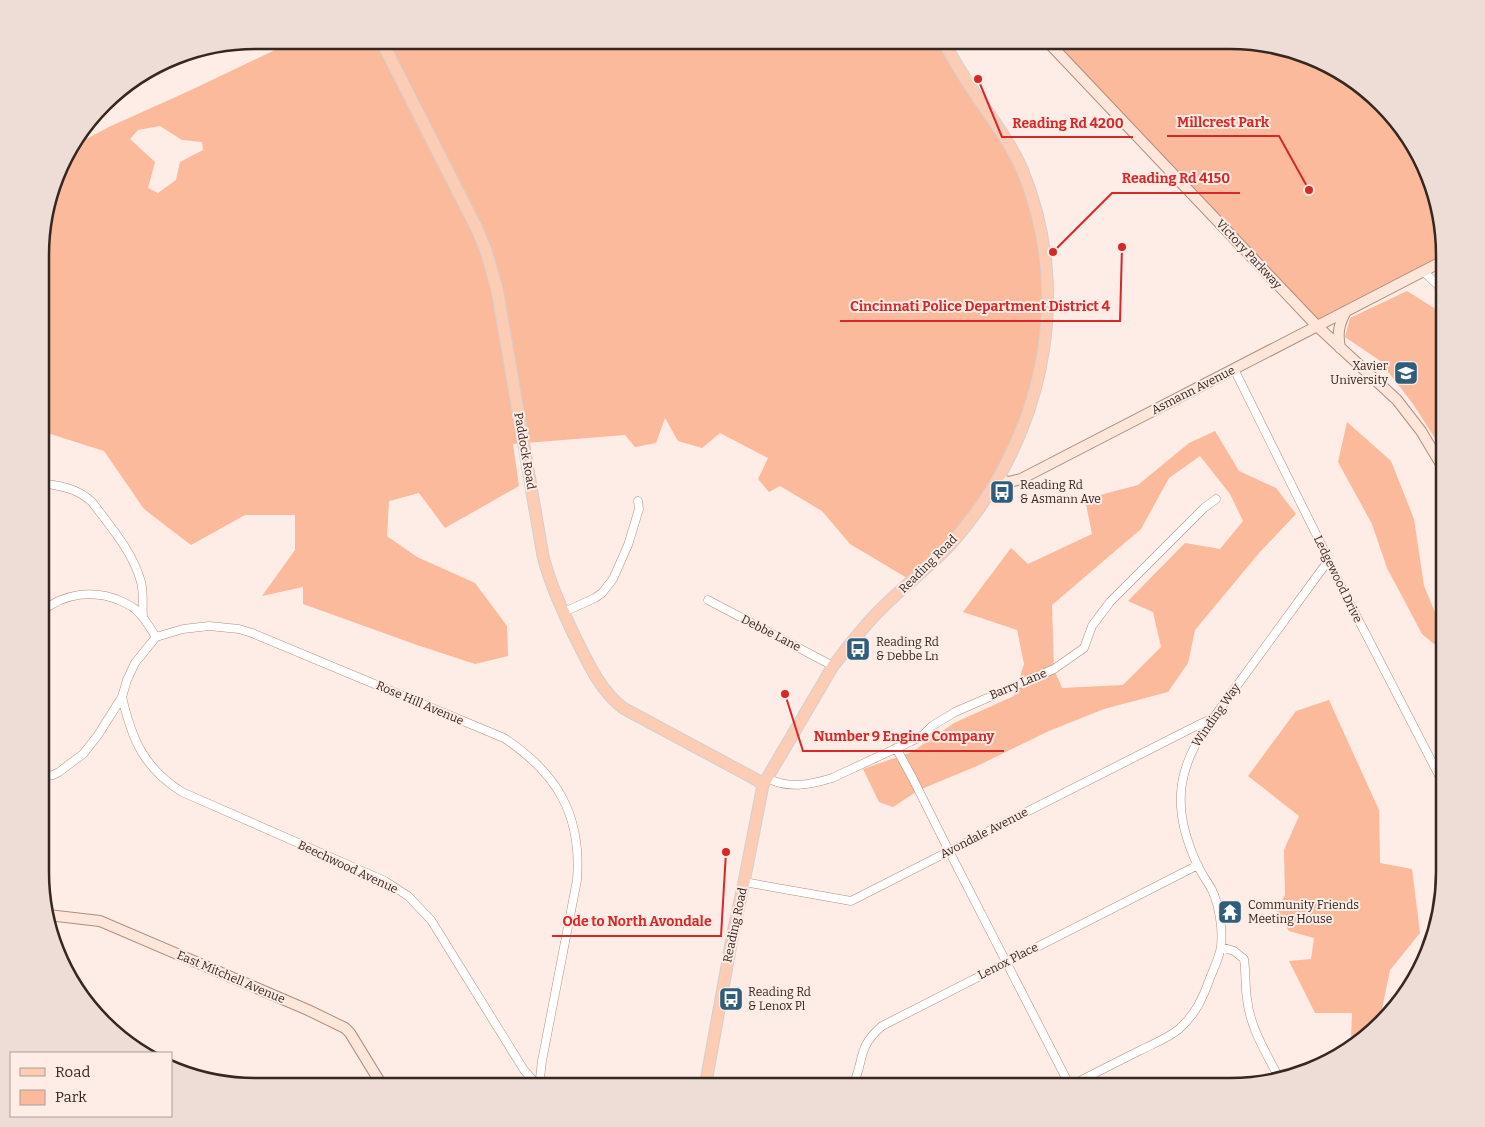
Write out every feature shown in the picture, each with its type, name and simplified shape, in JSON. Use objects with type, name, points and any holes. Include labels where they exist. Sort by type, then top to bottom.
[{"type":"main road","name":"Paddock Road","points":[[386,49],[477,229],[486,251],[497,289],[543,556],[555,594],[600,683],[623,708],[757,780],[765,781]]},
{"type":"main road","name":"Reading Road","points":[[707,1078],[732,933],[765,781],[833,666],[851,643],[882,608],[948,546],[985,500],[998,480],[1026,421],[1039,376],[1048,322],[1045,259],[1038,217],[1022,168],[948,49]]},
{"type":"street","name":"Victory Parkway","points":[[1055,49],[1317,326],[1381,384],[1409,415],[1436,456]]},
{"type":"street","name":"Asmann Avenue","points":[[998,480],[1008,482],[1021,479],[1436,264]]},
{"type":"street","points":[[1423,271],[1436,283]]},
{"type":"street","points":[[1340,348],[1338,328],[1346,311]]},
{"type":"street","name":"Ledgewood Drive","points":[[1234,369],[1328,561],[1436,770]]},
{"type":"street","points":[[49,484],[70,488],[85,495],[92,502],[128,553],[138,572],[143,593],[143,617]]},
{"type":"street","name":"Barry Lane","points":[[765,781],[793,785],[819,782],[844,773],[923,735],[936,723],[955,712],[1054,669],[1084,648],[1092,626],[1110,602],[1204,508],[1216,499]]},
{"type":"street","points":[[564,612],[595,598],[602,593],[613,579],[628,545],[640,509],[638,501]]},
{"type":"street","name":"Winding Way","points":[[1221,947],[1218,905],[1184,831],[1180,802],[1183,775],[1192,750],[1202,733],[1328,561]]},
{"type":"street","points":[[49,606],[64,598],[74,596],[93,594],[115,599],[134,608],[143,617],[156,637],[136,662],[127,680],[122,697],[84,754],[60,772],[49,776]]},
{"type":"street","name":"Debbe Lane","points":[[708,600],[833,666]]},
{"type":"street","name":"Rose Hill Avenue","points":[[156,637],[183,629],[209,626],[239,629],[252,633],[504,738],[519,748],[546,774],[560,795],[571,818],[578,863],[577,880],[540,1078]]},
{"type":"street","name":"Beechwood Avenue","points":[[122,697],[139,750],[150,766],[170,785],[385,882],[408,896],[431,920],[524,1070],[531,1078]]},
{"type":"street","name":"Avondale Avenue","points":[[744,882],[851,901],[1214,718]]},
{"type":"street","points":[[896,748],[1065,1078]]},
{"type":"street","name":"Lenox Place","points":[[856,1078],[864,1049],[875,1032],[882,1026],[1198,865]]},
{"type":"street","name":"East Mitchell Avenue","points":[[54,916],[100,920],[308,1010],[345,1028],[350,1032],[378,1078]]},
{"type":"street","points":[[1085,1078],[1168,1036],[1187,1022],[1199,1006],[1221,947],[1234,950],[1244,959],[1246,998],[1252,1024],[1276,1073]]},
{"type":"green space","points":[[277,49],[949,49],[1022,168],[1047,281],[1043,359],[998,480],[912,581],[850,544],[822,511],[780,486],[769,492],[758,479],[768,458],[720,433],[702,448],[678,441],[665,418],[656,443],[635,447],[625,435],[513,444],[519,486],[445,528],[419,493],[389,501],[387,536],[417,557],[475,583],[507,626],[508,656],[475,664],[303,604],[303,587],[262,596],[295,550],[295,515],[245,515],[191,545],[144,509],[104,451],[49,434],[49,241],[53,214],[64,176],[82,141]],"holes":[[[160,126],[182,140],[202,142],[203,150],[180,162],[176,180],[158,193],[148,188],[155,162],[130,139],[138,130]]]},
{"type":"green space","points":[[1055,49],[1244,49],[1271,53],[1309,64],[1333,76],[1356,91],[1376,109],[1402,140],[1421,176],[1432,214],[1436,241],[1436,265],[1317,326]]},
{"type":"green space","points":[[1407,291],[1436,309],[1436,440],[1413,404],[1379,360],[1345,337],[1350,318]]},
{"type":"green space","points":[[1347,422],[1391,461],[1414,519],[1424,586],[1436,615],[1436,646],[1422,634],[1387,568],[1372,524],[1338,462]]},
{"type":"green space","points":[[1215,431],[1239,471],[1276,488],[1296,514],[1259,553],[1195,630],[1188,663],[1168,692],[1104,709],[1049,731],[977,766],[919,790],[893,807],[879,802],[863,769],[912,752],[954,723],[1014,696],[1024,664],[1017,630],[963,612],[1011,548],[1028,564],[1092,534],[1085,499],[1138,485],[1189,443]],"holes":[[[1200,456],[1230,494],[1243,521],[1220,549],[1185,543],[1128,601],[1153,612],[1161,647],[1123,685],[1062,688],[1054,669],[1052,605],[1141,529],[1169,478]]]},
{"type":"green space","points":[[1329,700],[1379,810],[1380,863],[1412,869],[1420,933],[1390,970],[1381,1012],[1351,1040],[1352,1013],[1315,1013],[1289,961],[1311,959],[1314,938],[1289,931],[1276,910],[1285,895],[1284,850],[1299,816],[1248,776],[1296,711]]},
{"type":"place","name":"Reading Rd 4200","points":[[978,79]]},
{"type":"place","name":"Millcrest Park","points":[[1309,190]]},
{"type":"place","name":"Cincinnati Police Department District 4","points":[[1122,247]]},
{"type":"place","name":"Reading Rd 4150","points":[[1053,252]]},
{"type":"place","name":"Xavier University","points":[[1406,373]]},
{"type":"place","name":"Reading Rd & Asmann Ave","points":[[1002,492]]},
{"type":"place","name":"Reading Rd & Debbe Ln","points":[[858,649]]},
{"type":"place","name":"Number 9 Engine Company","points":[[785,694]]},
{"type":"place","name":"Ode to North Avondale","points":[[726,852]]},
{"type":"place","name":"Community Friends Meeting House","points":[[1230,912]]},
{"type":"place","name":"Reading Rd & Lenox Pl","points":[[731,999]]}]
